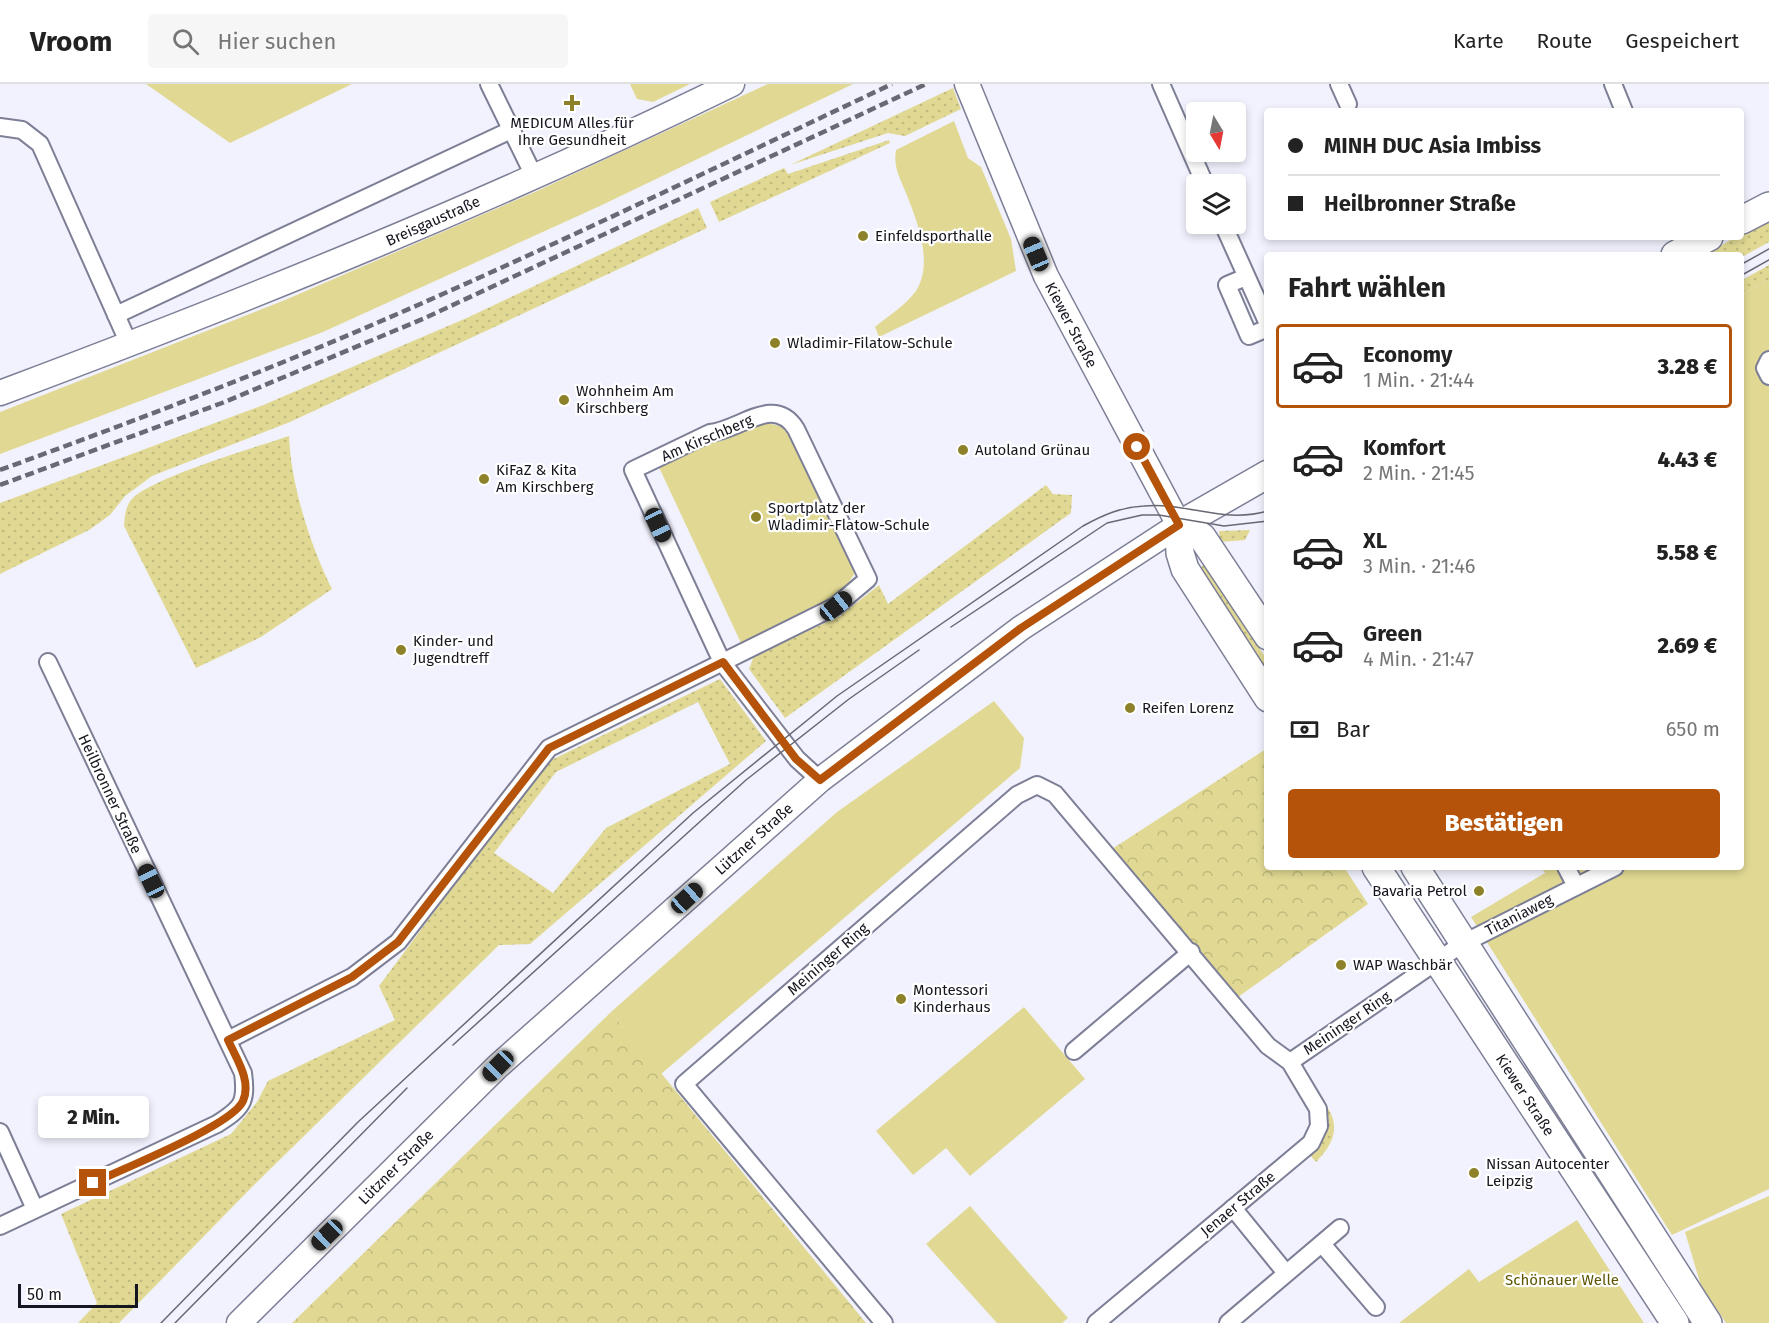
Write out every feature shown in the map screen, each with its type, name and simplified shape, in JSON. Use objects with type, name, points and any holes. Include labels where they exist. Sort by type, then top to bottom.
[{"type":"main road","points":[[1744,219],[1769,206]]},
{"type":"main road","points":[[1679,247],[1700,240]]},
{"type":"main road","name":"Lützner Straße","points":[[1179,525],[1264,476]]},
{"type":"main road","points":[[1179,525],[1202,537],[1264,630]]},
{"type":"main road","name":"Kiewer Straße","points":[[1179,525],[1180,553],[1185,569],[1264,692]]},
{"type":"main road","name":"Kiewer Straße","points":[[1378,870],[1675,1323]]},
{"type":"main road","name":"Kiewer Straße","points":[[1417,870],[1462,944],[1708,1323]]},
{"type":"street","points":[[489,84],[534,176]]},
{"type":"street","name":"Breisgaustraße","points":[[0,393],[337,263],[534,176],[732,84]]},
{"type":"street","name":"Kiewer Straße","points":[[967,84],[1046,276],[1179,525]]},
{"type":"street","points":[[1161,84],[1201,174]]},
{"type":"street","points":[[1340,84],[1348,104]]},
{"type":"street","points":[[1612,84],[1623,108]]},
{"type":"street","points":[[0,127],[22,130],[40,144],[129,344]]},
{"type":"street","points":[[116,315],[511,130]]},
{"type":"street","points":[[1227,234],[1264,317]]},
{"type":"street","name":"Am Kirschberg","points":[[228,1040],[352,977],[398,942],[549,748],[723,662],[836,606],[868,579],[796,429],[787,417],[778,413],[764,414],[722,432],[710,433],[633,470],[723,662],[796,759],[820,780]]},
{"type":"street","name":"Lützner Straße","points":[[238,1322],[498,1066],[820,780],[1021,628],[1179,525]]},
{"type":"street","name":"Heilbronner Straße","points":[[0,1226],[218,1124],[237,1112],[244,1100],[243,1072],[48,662]]},
{"type":"street","name":"Meininger Ring","points":[[884,1323],[684,1084],[1027,788],[1036,786],[1055,794],[1191,952],[1268,1046],[1290,1062],[1437,961]]},
{"type":"street","points":[[1568,870],[1576,886]]},
{"type":"street","name":"Titaniaweg","points":[[1437,961],[1462,944],[1609,870]]},
{"type":"street","points":[[1074,1051],[1191,952]]},
{"type":"street","name":"Jenaer Straße","points":[[1096,1323],[1311,1143],[1319,1126],[1318,1109],[1290,1062]]},
{"type":"street","points":[[0,1132],[35,1209]]},
{"type":"street","points":[[1233,1208],[1287,1273]]},
{"type":"street","points":[[1228,1323],[1247,1317],[1287,1273],[1340,1228]]},
{"type":"street","points":[[1322,1244],[1376,1306]]},
{"type":"green space","points":[[146,84],[352,84],[230,143]]},
{"type":"green space","points":[[630,84],[690,84],[653,102],[637,99]]},
{"type":"green space","points":[[768,84],[853,84],[602,205],[323,332],[0,454],[0,412],[285,300],[537,191]]},
{"type":"green space","points":[[953,88],[961,109],[905,136],[888,133],[790,165]]},
{"type":"green space","points":[[954,121],[968,158],[981,167],[1011,239],[1016,271],[879,337],[875,327],[912,296],[921,280],[924,267],[919,229],[895,162],[896,150]]},
{"type":"green space","points":[[889,140],[890,143],[719,222],[710,202],[784,168],[788,174]]},
{"type":"green space","points":[[698,208],[707,228],[290,422],[152,476],[125,496],[110,515],[89,530],[0,574],[0,503],[261,406],[469,317]]},
{"type":"green space","points":[[1769,219],[1769,242],[1744,256],[1744,252],[1711,252],[1730,240],[1744,240],[1744,232]]},
{"type":"green space","points":[[1769,265],[1769,280],[1744,293],[1744,279]]},
{"type":"green space","points":[[1769,280],[1769,1189],[1672,1235],[1471,917],[1545,873],[1543,870],[1744,870],[1744,293]]},
{"type":"green space","name":"Sportplatz der Wladimir-Flatow-Schule","points":[[762,422],[780,426],[795,440],[856,571],[839,598],[741,643],[657,463],[708,440],[722,441]]},
{"type":"green space","points":[[289,436],[293,474],[303,514],[316,553],[332,589],[261,637],[196,668],[124,526],[128,506],[131,500],[142,491],[159,482]]},
{"type":"green space","points":[[1046,485],[1053,494],[1072,495],[1071,513],[785,718],[749,669],[754,656],[840,616],[879,585],[888,604]]},
{"type":"green space","points":[[1250,530],[1245,540],[1220,542],[1219,531]]},
{"type":"green space","points":[[1205,564],[1264,655],[1264,678],[1196,571]]},
{"type":"green space","points":[[720,679],[766,741],[530,944],[499,945],[251,1188],[119,1323],[78,1323],[97,1303],[61,1214],[231,1134],[257,1102],[268,1081],[395,1020],[379,986],[545,763]],"holes":[[[698,702],[730,764],[606,828],[553,893],[494,853],[556,772]]]},
{"type":"green space","points":[[994,701],[1024,738],[1020,768],[661,1074],[611,1012],[837,812]]},
{"type":"green space","points":[[1264,750],[1264,870],[1346,870],[1368,904],[1238,997],[1112,849]]},
{"type":"green space","points":[[1024,1007],[1085,1079],[970,1176],[946,1148],[913,1175],[876,1131]]},
{"type":"green space","points":[[611,1012],[866,1323],[292,1323]]},
{"type":"green space","points":[[1324,1103],[1330,1111],[1334,1127],[1331,1141],[1316,1162],[1309,1154],[1319,1142],[1324,1131]]},
{"type":"green space","points":[[1769,1196],[1769,1323],[1726,1323],[1701,1286],[1685,1232]]},
{"type":"green space","points":[[970,1206],[1068,1318],[1062,1323],[997,1323],[926,1244]]},
{"type":"green space","name":"Schönauer Welle","points":[[1577,1220],[1644,1323],[1399,1323],[1469,1269],[1479,1282]]},
{"type":"tram line","points":[[1744,263],[1769,249]]},
{"type":"tram line","points":[[1744,274],[1769,260]]},
{"type":"tram line","points":[[161,1323],[358,1122],[693,813],[837,696],[1083,526],[1105,515],[1144,506],[1175,507],[1235,515],[1264,512]]},
{"type":"tram line","points":[[951,627],[1107,523],[1142,515],[1159,515],[1224,526],[1264,521]]},
{"type":"tram line","points":[[453,1045],[746,780],[849,699],[919,650]]},
{"type":"tram line","points":[[175,1323],[407,1088]]},
{"type":"railway","points":[[0,470],[264,370],[351,334],[555,243],[892,84]]},
{"type":"railway","points":[[0,485],[222,403],[425,318],[926,84]]},
{"type":"place","name":"MEDICUM Alles für Ihre Gesundheit","points":[[572,103]]},
{"type":"place","name":"Einfeldsporthalle","points":[[863,236]]},
{"type":"place","name":"Wladimir-Filatow-Schule","points":[[775,343]]},
{"type":"place","name":"Wohnheim Am Kirschberg","points":[[564,400]]},
{"type":"place","name":"Autoland Grünau","points":[[963,450]]},
{"type":"place","name":"KiFaZ & Kita Am Kirschberg","points":[[484,479]]},
{"type":"place","name":"Sportplatz der Wladimir-Flatow-Schule","points":[[756,517]]},
{"type":"place","name":"Kinder- und Jugendtreff","points":[[401,650]]},
{"type":"place","name":"Reifen Lorenz","points":[[1130,708]]},
{"type":"place","name":"Bavaria Petrol","points":[[1479,891]]},
{"type":"place","name":"WAP Waschbär","points":[[1341,965]]},
{"type":"place","name":"Montessori Kinderhaus","points":[[901,999]]},
{"type":"place","name":"Nissan Autocenter Leipzig","points":[[1474,1173]]},
{"type":"route","points":[[93,1183],[218,1124],[237,1112],[244,1100],[243,1072],[228,1040],[352,977],[398,942],[419,918],[477,838],[549,748],[723,662],[796,759],[820,780],[1021,628],[1179,525],[1137,447]]}]
